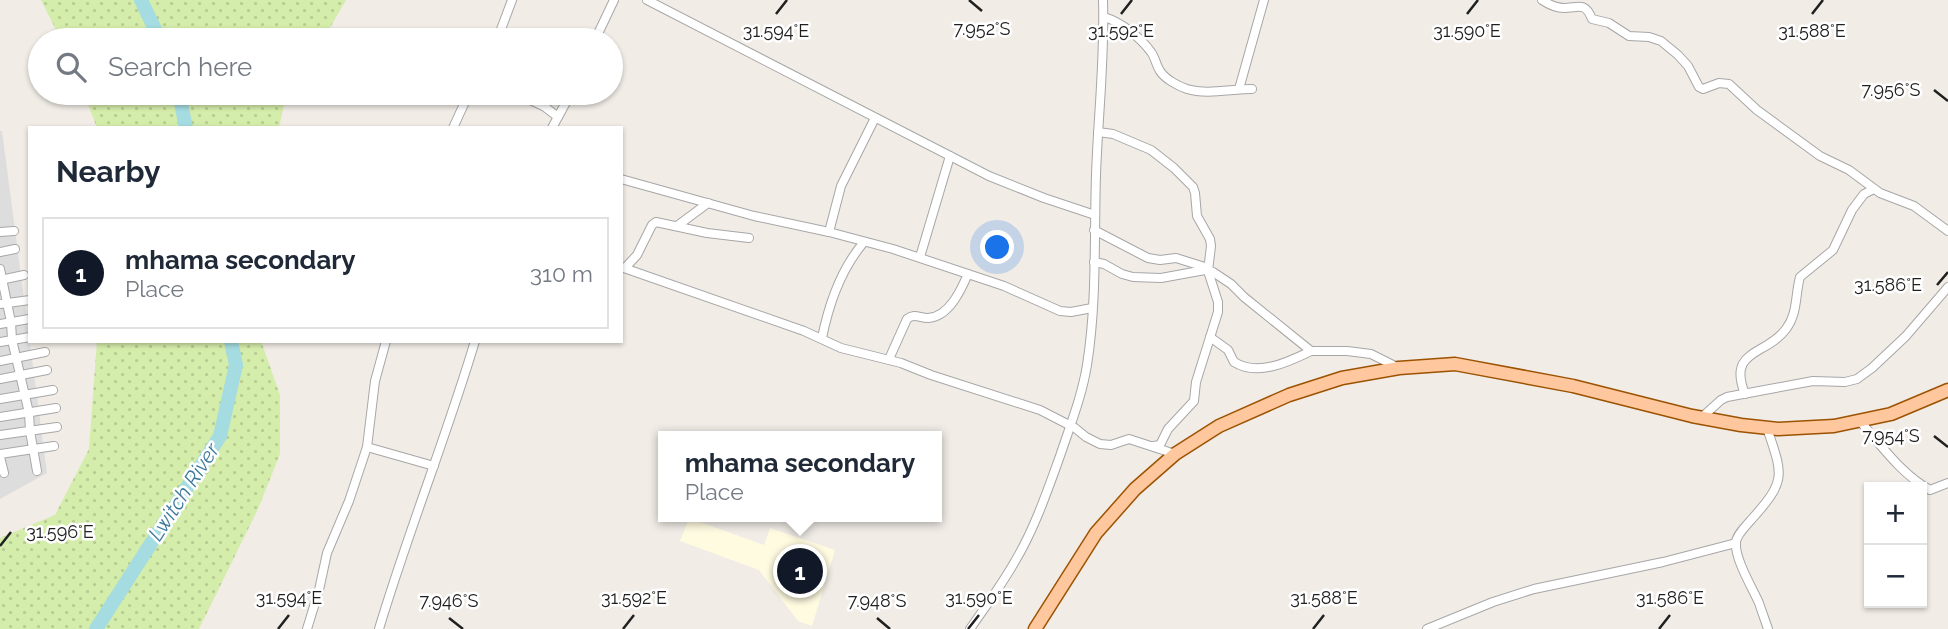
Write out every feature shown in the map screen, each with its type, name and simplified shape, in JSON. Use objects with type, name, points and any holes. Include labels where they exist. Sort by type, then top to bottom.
[{"type":"main road","points":[[1035,629],[1096,533],[1135,489],[1175,454],[1219,426],[1289,395],[1342,378],[1399,368],[1455,364],[1573,386],[1701,418],[1778,429],[1834,426],[1891,414],[1948,390]]},
{"type":"street","points":[[501,28],[512,0]]},
{"type":"street","points":[[601,28],[614,0]]},
{"type":"street","points":[[647,0],[659,2],[950,156],[1019,188],[1095,215]]},
{"type":"street","points":[[970,629],[1004,580],[1027,540],[1084,381],[1092,309],[1103,0]]},
{"type":"street","points":[[1239,89],[1264,0]]},
{"type":"street","points":[[1542,0],[1562,8],[1577,5],[1587,11],[1592,19],[1609,23],[1623,34],[1661,41],[1683,61],[1699,87],[1703,89],[1719,83],[1729,84],[1757,110],[1821,156],[1849,170],[1874,189],[1914,206],[1948,231]]},
{"type":"street","points":[[1104,18],[1117,21],[1143,43],[1154,57],[1160,72],[1186,89],[1252,89]]},
{"type":"street","points":[[454,126],[464,105]]},
{"type":"street","points":[[541,105],[558,117]]},
{"type":"street","points":[[553,126],[564,105]]},
{"type":"street","points":[[830,232],[841,186],[874,118]]},
{"type":"street","points":[[1098,132],[1113,134],[1151,149],[1174,168],[1193,187],[1197,216],[1212,246],[1208,269],[1219,307],[1196,382],[1194,401],[1168,429],[1160,445],[1153,446]]},
{"type":"street","points":[[920,257],[950,156]]},
{"type":"street","points":[[623,180],[754,216],[830,232],[920,257],[1004,286],[1060,311],[1092,309]]},
{"type":"street","points":[[1745,394],[1740,381],[1744,360],[1787,327],[1796,307],[1800,277],[1833,250],[1852,210],[1864,194],[1874,189]]},
{"type":"street","points":[[677,226],[708,203]]},
{"type":"street","points":[[749,238],[706,233],[661,222],[653,223],[637,255],[623,268],[822,338],[841,348],[889,359],[1040,410],[1070,425],[1093,441],[1106,445],[1129,439],[1175,454]]},
{"type":"street","points":[[1094,230],[1148,258],[1176,258],[1220,275],[1311,351]]},
{"type":"street","points":[[0,232],[14,231]]},
{"type":"street","points":[[822,338],[840,280],[855,252],[864,242]]},
{"type":"street","points":[[0,252],[15,249]]},
{"type":"street","points":[[1094,262],[1133,277],[1161,278],[1208,269]]},
{"type":"street","points":[[0,270],[4,304],[11,322],[12,341],[29,413],[37,471]]},
{"type":"street","points":[[889,359],[907,319],[913,316],[933,317],[944,311],[954,301],[968,274]]},
{"type":"street","points":[[1,280],[24,275]]},
{"type":"street","points":[[1701,418],[1721,400],[1745,394],[1814,381],[1845,382],[1857,379],[1906,337],[1948,287]]},
{"type":"street","points":[[4,304],[28,300]]},
{"type":"street","points":[[0,324],[28,319]]},
{"type":"street","points":[[0,342],[28,337]]},
{"type":"street","points":[[1210,337],[1228,350],[1234,362],[1252,368],[1277,365],[1311,351],[1371,354],[1399,368]]},
{"type":"street","points":[[307,629],[327,553],[368,447],[375,381],[385,343]]},
{"type":"street","points":[[379,629],[474,343]]},
{"type":"street","points":[[0,361],[45,352]]},
{"type":"street","points":[[0,379],[47,370]]},
{"type":"street","points":[[0,399],[54,390]]},
{"type":"street","points":[[0,417],[56,408]]},
{"type":"street","points":[[1860,420],[1906,474],[1921,485],[1930,491],[1948,483]]},
{"type":"street","points":[[0,435],[57,428]]},
{"type":"street","points":[[1767,428],[1778,460],[1779,480],[1736,543],[1743,572],[1768,629]]},
{"type":"street","points":[[4,473],[0,456],[54,446]]},
{"type":"street","points":[[368,447],[434,466]]},
{"type":"street","points":[[1429,629],[1537,588],[1663,562],[1736,543]]},
{"type":"shaded area","points":[[0,131],[2,131],[47,473],[0,499]]},
{"type":"shaded area","points":[[687,522],[700,522],[764,545],[770,528],[835,550],[812,626],[798,621],[759,570],[680,541]]},
{"type":"green space","points":[[41,0],[346,0],[330,28],[55,28]]},
{"type":"green space","points":[[88,105],[284,105],[279,126],[96,126]]},
{"type":"green space","points":[[97,343],[262,343],[280,395],[280,454],[258,509],[199,629],[0,629],[0,538],[55,515],[89,449]]},
{"type":"waterway","name":"Lwitch River","points":[[141,0],[154,28]]},
{"type":"waterway","name":"Lwitch River","points":[[181,105],[186,126]]},
{"type":"waterway","name":"Lwitch River","points":[[96,629],[220,436],[236,365],[231,343]]},
{"type":"place","name":"mhama secondary","points":[[800,571]]}]
